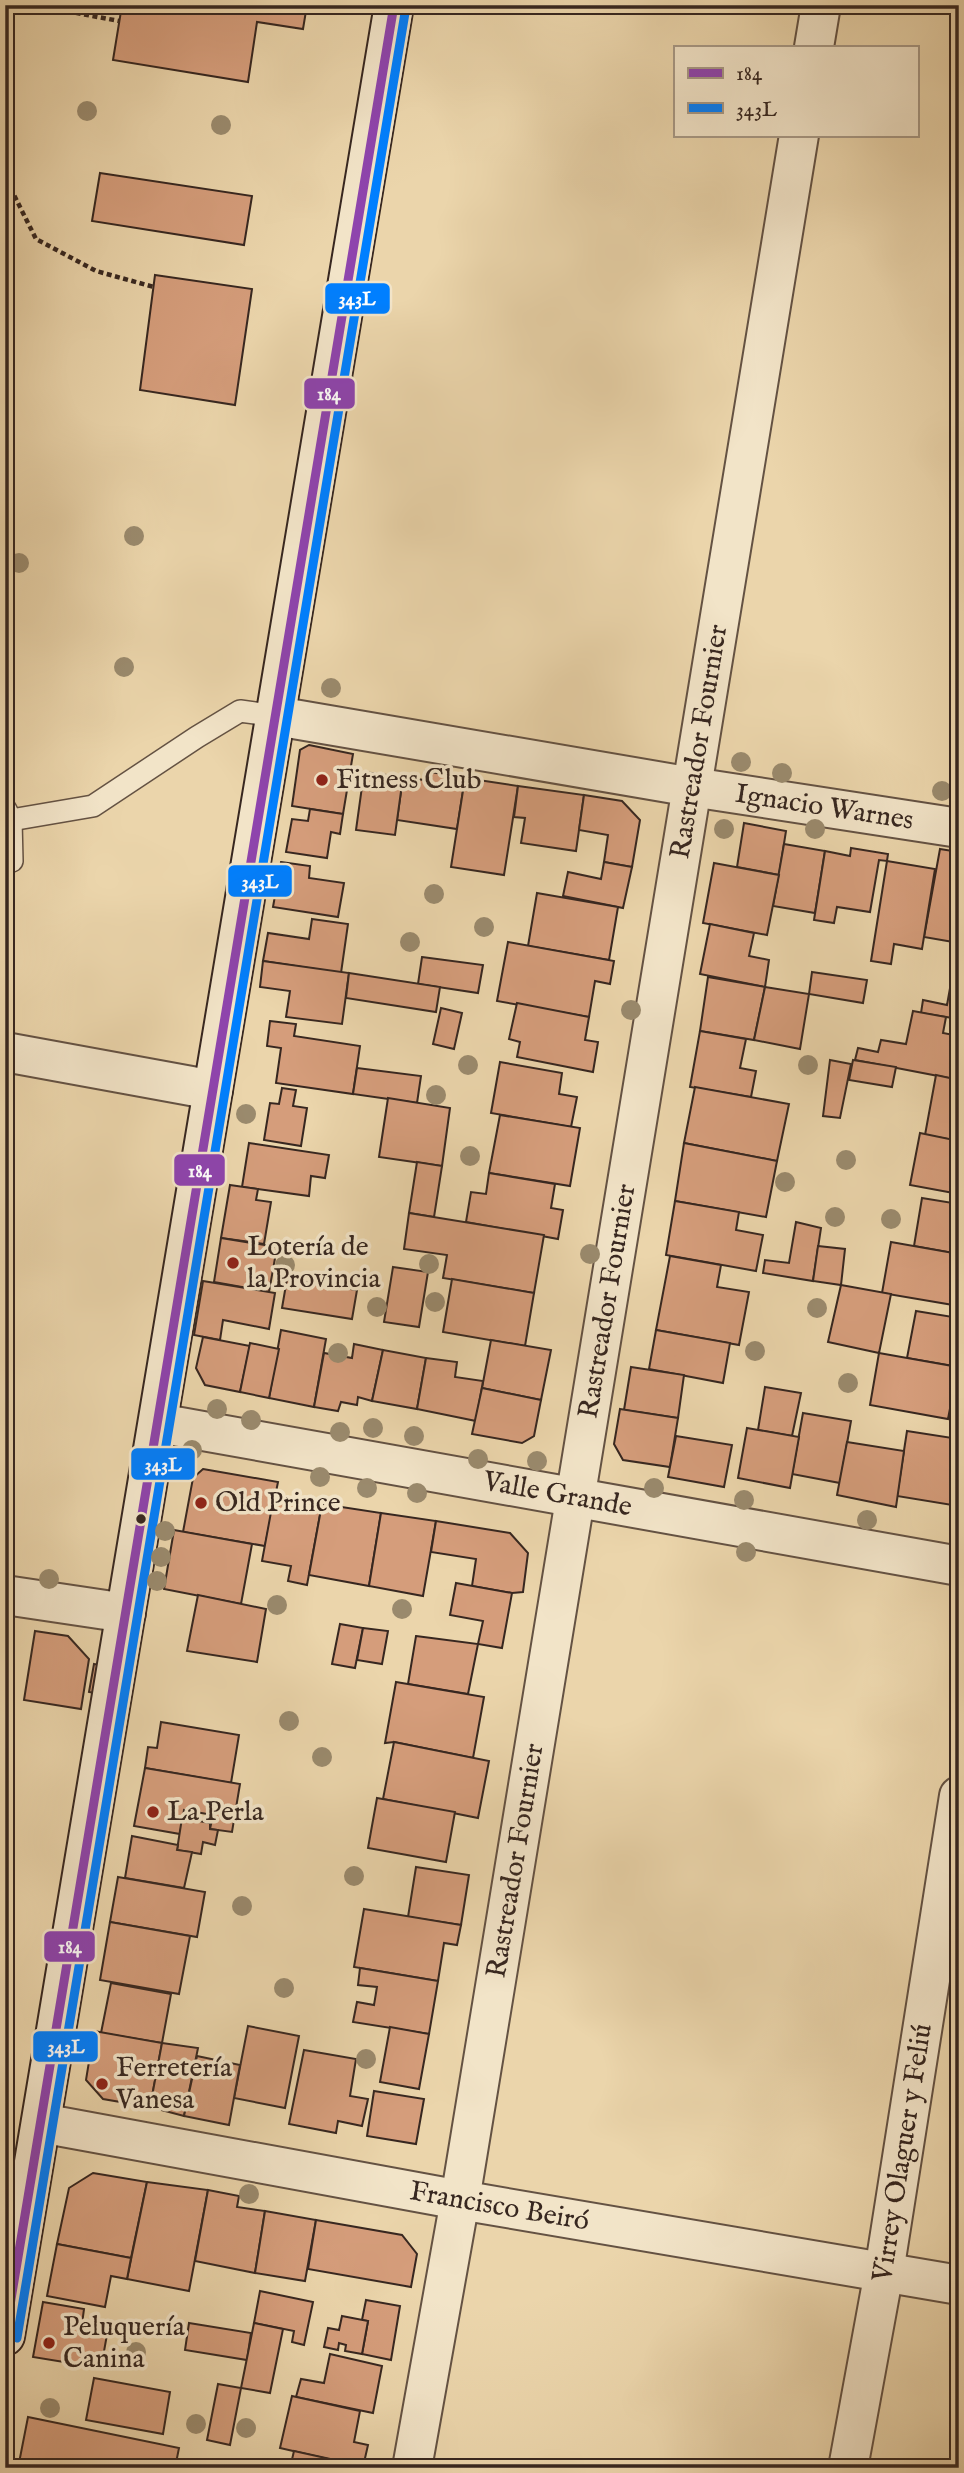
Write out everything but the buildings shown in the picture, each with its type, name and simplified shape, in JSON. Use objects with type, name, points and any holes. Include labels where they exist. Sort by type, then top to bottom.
[{"type":"street","points":[[5,2336],[9,2296],[41,2123],[394,5]]},
{"type":"street","points":[[814,46],[821,5]]},
{"type":"street","name":"Rastreador Fournier","points":[[412,2468],[460,2200],[799,136]]},
{"type":"street","name":"Ignacio Warnes","points":[[276,716],[692,787],[959,828]]},
{"type":"street","points":[[5,1052],[213,1090]]},
{"type":"street","name":"Valle Grande","points":[[158,1423],[959,1566]]},
{"type":"street","points":[[5,1595],[126,1612]]},
{"type":"street","name":"Virrey Olaguer y Feliú","points":[[848,2468],[884,2272],[959,1796]]},
{"type":"street","name":"Francisco Beiró","points":[[41,2123],[460,2200],[959,2285]]},
{"type":"lane","points":[[5,860],[12,861],[8,814],[93,806],[240,711],[276,716]]},
{"type":"path","points":[[34,5],[120,21]]},
{"type":"path","points":[[5,182],[36,239],[96,271],[154,287]]},
{"type":"transit line","name":"184","points":[[5,2335],[394,5]]},
{"type":"transit line","name":"343L","points":[[17,2338],[406,7]]},
{"type":"place","name":"Fitness Club","points":[[322,780]]},
{"type":"place","name":"Lotería de la Provincia","points":[[233,1263]]},
{"type":"place","name":"Old Prince","points":[[201,1503]]},
{"type":"place","name":"La Perla","points":[[153,1812]]},
{"type":"place","name":"Ferretería Vanesa","points":[[102,2084]]},
{"type":"place","name":"Peluquería Canina","points":[[49,2343]]}]
